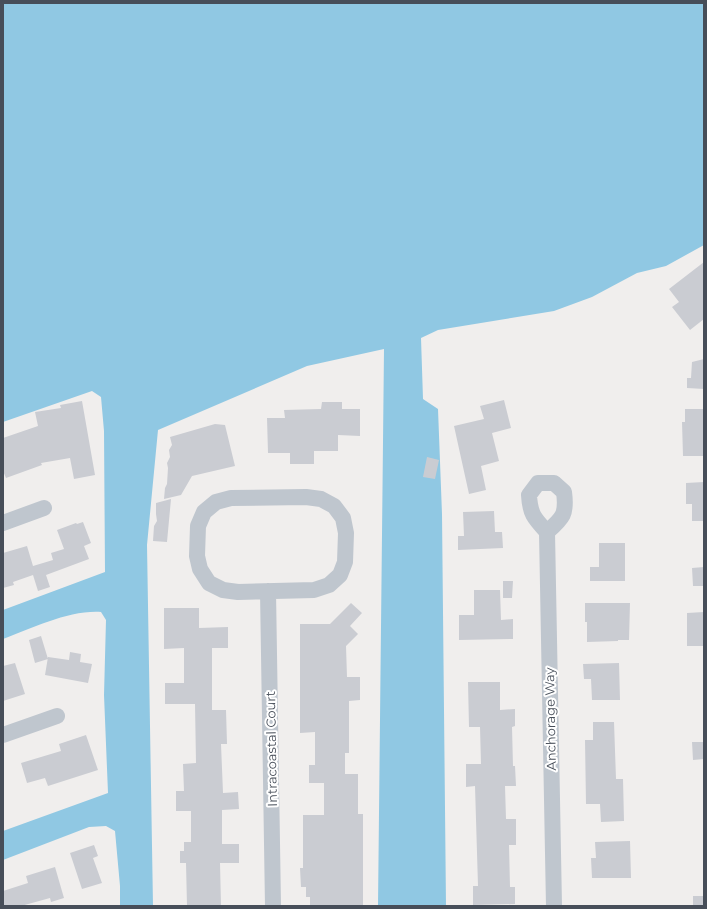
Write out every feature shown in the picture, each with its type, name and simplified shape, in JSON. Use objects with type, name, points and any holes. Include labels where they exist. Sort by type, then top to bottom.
[{"type":"street","points":[[306,497],[321,499],[334,506],[342,518],[346,533],[346,562],[340,575],[329,585],[314,590],[268,591],[238,592],[223,590],[209,583],[200,569],[197,556],[198,526],[204,512],[216,502],[231,498],[306,497]]},
{"type":"street","points":[[3,523],[44,508]]},
{"type":"street","name":"Anchorage Way","points":[[547,532],[554,906]]},
{"type":"street","name":"Intracoastal Court","points":[[268,591],[273,906]]},
{"type":"street","points":[[3,736],[57,716]]},
{"type":"water","points":[[3,3],[704,3],[704,245],[666,266],[637,273],[592,297],[554,311],[438,330],[421,338],[423,399],[438,409],[442,514],[446,906],[378,906],[384,349],[307,366],[158,430],[147,545],[153,906],[120,906],[120,886],[115,831],[106,826],[89,827],[3,860],[3,831],[108,793],[104,695],[106,620],[101,612],[89,612],[64,617],[3,639],[3,610],[105,572],[104,431],[101,397],[92,391],[3,422]]},
{"type":"building","points":[[704,262],[704,319],[690,330],[672,307],[679,302],[669,289]]},
{"type":"building","points":[[704,359],[704,389],[687,388],[687,378],[691,378],[692,362]]},
{"type":"building","points":[[504,400],[511,428],[492,433],[499,461],[481,466],[486,490],[469,494],[454,426],[484,419],[480,406]]},
{"type":"building","points":[[82,401],[95,475],[74,479],[70,458],[41,463],[42,465],[6,478],[3,471],[3,438],[38,426],[35,412],[61,408],[60,405]]},
{"type":"building","points":[[322,402],[342,402],[342,409],[360,409],[360,436],[338,435],[338,451],[314,451],[314,464],[290,464],[290,453],[268,453],[267,418],[285,418],[284,410],[321,409]]},
{"type":"building","points":[[685,409],[704,409],[704,456],[683,456],[682,422],[685,422]]},
{"type":"building","points":[[215,424],[225,425],[235,466],[192,476],[181,495],[164,499],[167,484],[167,463],[170,457],[169,450],[172,445],[170,437]]},
{"type":"building","points":[[427,457],[439,460],[435,479],[423,477]]},
{"type":"building","points":[[704,482],[704,521],[692,521],[692,504],[686,504],[686,483]]},
{"type":"building","points":[[171,499],[167,542],[153,541],[154,526],[157,521],[156,503]]},
{"type":"building","points":[[494,511],[495,532],[502,532],[503,548],[458,550],[458,536],[464,536],[463,512]]},
{"type":"building","points":[[83,522],[91,543],[84,546],[89,559],[46,575],[50,587],[38,591],[33,575],[13,582],[14,585],[3,588],[3,553],[27,546],[33,566],[53,560],[51,553],[64,549],[57,530]]},
{"type":"building","points":[[599,543],[625,543],[625,581],[590,581],[590,567],[599,567]]},
{"type":"building","points":[[704,567],[704,586],[693,586],[692,568]]},
{"type":"building","points":[[503,581],[513,581],[512,598],[503,598]]},
{"type":"building","points":[[474,590],[500,590],[501,620],[513,619],[513,639],[459,640],[459,615],[474,615]]},
{"type":"building","points":[[351,603],[362,613],[350,626],[358,634],[346,646],[347,677],[360,677],[360,700],[349,701],[349,753],[345,753],[345,774],[358,774],[358,814],[363,814],[363,906],[310,906],[310,897],[306,897],[306,887],[301,887],[300,868],[303,868],[303,815],[324,815],[324,783],[309,783],[309,765],[315,765],[315,732],[300,733],[300,624],[330,624]]},
{"type":"building","points":[[585,603],[630,603],[629,640],[587,642]]},
{"type":"building","points":[[164,608],[199,608],[199,628],[228,627],[228,648],[212,648],[212,710],[226,710],[227,744],[221,744],[223,793],[238,792],[239,809],[222,810],[222,844],[239,844],[239,863],[220,863],[221,906],[187,906],[186,863],[180,863],[180,851],[184,851],[184,842],[191,842],[191,811],[176,811],[176,791],[184,791],[183,764],[196,763],[195,704],[165,704],[165,683],[184,683],[184,648],[164,649]]},
{"type":"building","points":[[704,612],[704,646],[687,646],[687,613]]},
{"type":"building","points":[[41,636],[48,659],[35,663],[29,640]]},
{"type":"building","points":[[70,652],[81,654],[80,662],[92,664],[88,683],[45,675],[48,657],[69,660]]},
{"type":"building","points":[[15,663],[25,694],[3,701],[3,666]]},
{"type":"building","points":[[619,663],[620,700],[592,700],[591,679],[584,679],[583,664]]},
{"type":"building","points":[[468,682],[500,682],[500,710],[515,709],[515,726],[512,727],[513,766],[515,766],[516,786],[505,786],[506,819],[516,819],[516,845],[509,845],[510,887],[515,887],[515,904],[473,905],[473,886],[478,886],[475,786],[466,787],[466,764],[481,764],[480,727],[469,727]]},
{"type":"building","points":[[593,722],[614,722],[616,779],[623,779],[624,821],[601,822],[600,804],[586,804],[585,740],[593,740]]},
{"type":"building","points":[[86,735],[98,770],[48,786],[45,778],[27,783],[21,763],[61,751],[59,744]]},
{"type":"building","points":[[692,742],[704,742],[704,759],[693,760]]},
{"type":"building","points":[[630,841],[631,878],[592,878],[591,858],[596,858],[595,842]]},
{"type":"building","points":[[94,845],[98,856],[93,858],[102,883],[82,889],[70,853]]},
{"type":"building","points":[[55,867],[64,898],[51,902],[50,898],[21,906],[3,906],[3,891],[28,883],[26,876]]},
{"type":"building","points":[[693,896],[704,896],[704,906],[693,906]]}]
